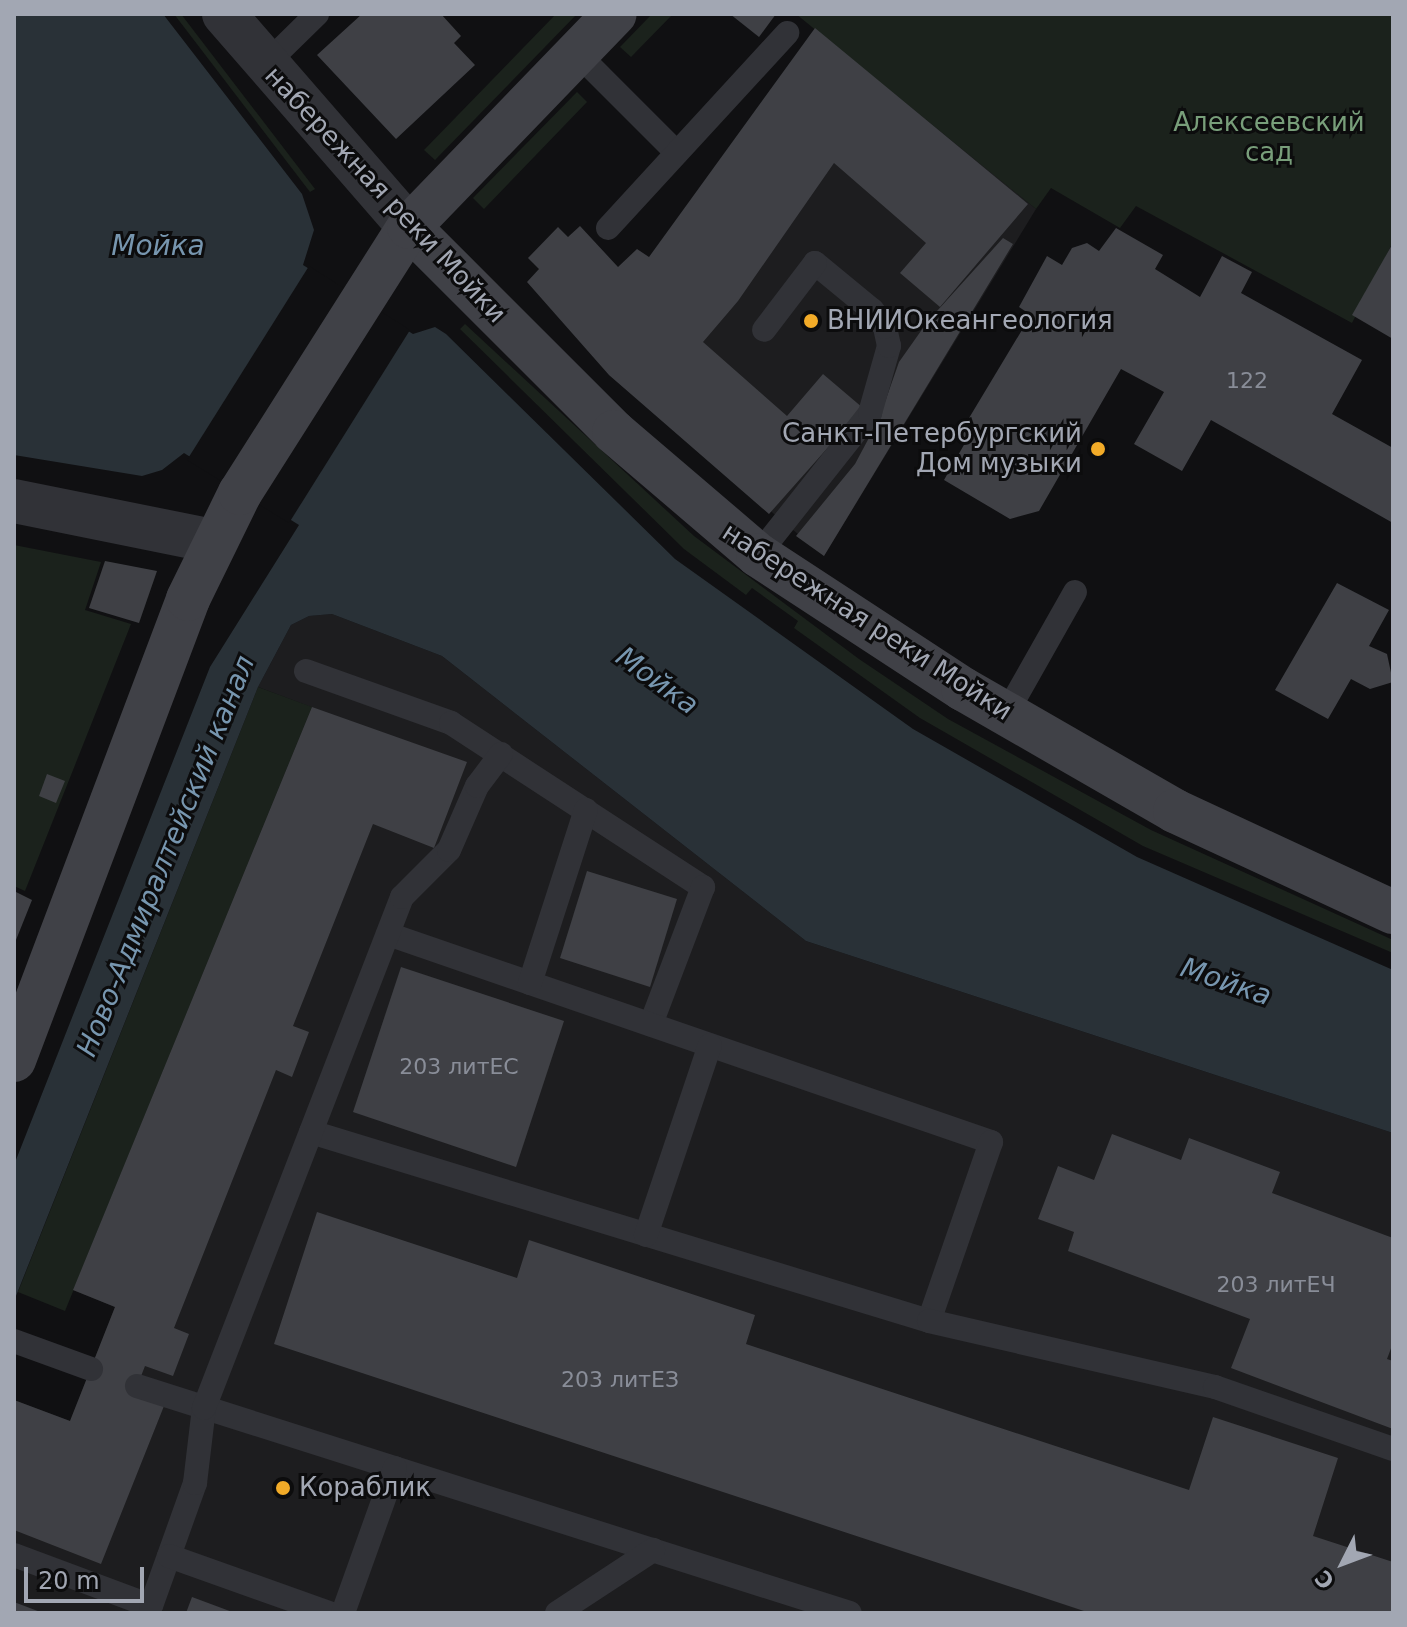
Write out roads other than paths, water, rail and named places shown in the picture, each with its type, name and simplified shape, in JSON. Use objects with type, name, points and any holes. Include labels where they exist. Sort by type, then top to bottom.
[{"type":"main road","points":[[14,1060],[213,541],[240,493],[409,227],[615,14]]},
{"type":"main road","name":"набережная реки Мойки","points":[[409,227],[614,432],[758,555],[1006,714],[1175,811],[1393,912]]},
{"type":"street","name":"набережная реки Мойки","points":[[224,14],[265,65],[409,227]]},
{"type":"street","points":[[14,501],[213,541]]},
{"type":"lane","points":[[265,65],[317,14]]},
{"type":"lane","points":[[608,228],[787,33]]},
{"type":"lane","points":[[577,53],[677,153]]},
{"type":"lane","points":[[758,555],[870,413],[889,346],[885,327],[872,310],[815,263],[764,330]]},
{"type":"lane","points":[[1006,714],[1075,592]]},
{"type":"lane","points":[[306,671],[451,723],[703,887],[651,1024]]},
{"type":"lane","points":[[14,1555],[151,1606],[195,1483],[204,1408],[402,897],[449,850],[477,786],[501,754]]},
{"type":"lane","points":[[530,983],[586,810]]},
{"type":"lane","points":[[388,934],[991,1142],[929,1321]]},
{"type":"lane","points":[[646,1235],[710,1045]]},
{"type":"lane","points":[[311,1132],[929,1321],[1215,1387],[1393,1449]]},
{"type":"lane","points":[[17,1342],[91,1369]]},
{"type":"lane","points":[[137,1386],[850,1613]]},
{"type":"lane","points":[[343,1613],[395,1468]]},
{"type":"lane","points":[[557,1613],[653,1550]]},
{"type":"lane","points":[[169,1556],[329,1613]]},
{"type":"water","name":"Мойка","points":[[14,14],[163,14],[302,194],[314,230],[303,265],[413,334],[435,327],[446,334],[675,559],[913,729],[1137,857],[1393,970],[1393,1133],[806,941],[442,656],[332,614],[309,616],[291,625],[258,687],[14,1301],[14,1165],[210,667],[299,525],[184,453],[162,470],[142,476],[14,455]]},
{"type":"place","name":"ВНИИОкеангеология","points":[[811,321]]},
{"type":"place","name":"Санкт-Петербургский Дом музыки","points":[[1098,449]]},
{"type":"place","name":"Кораблик","points":[[283,1488]]},
{"type":"park label","name":"Алексеевский сад","points":[[1269,138]]},
{"type":"water label","name":"Ново-Адмиралтейский канал","points":[[166,856]]}]
